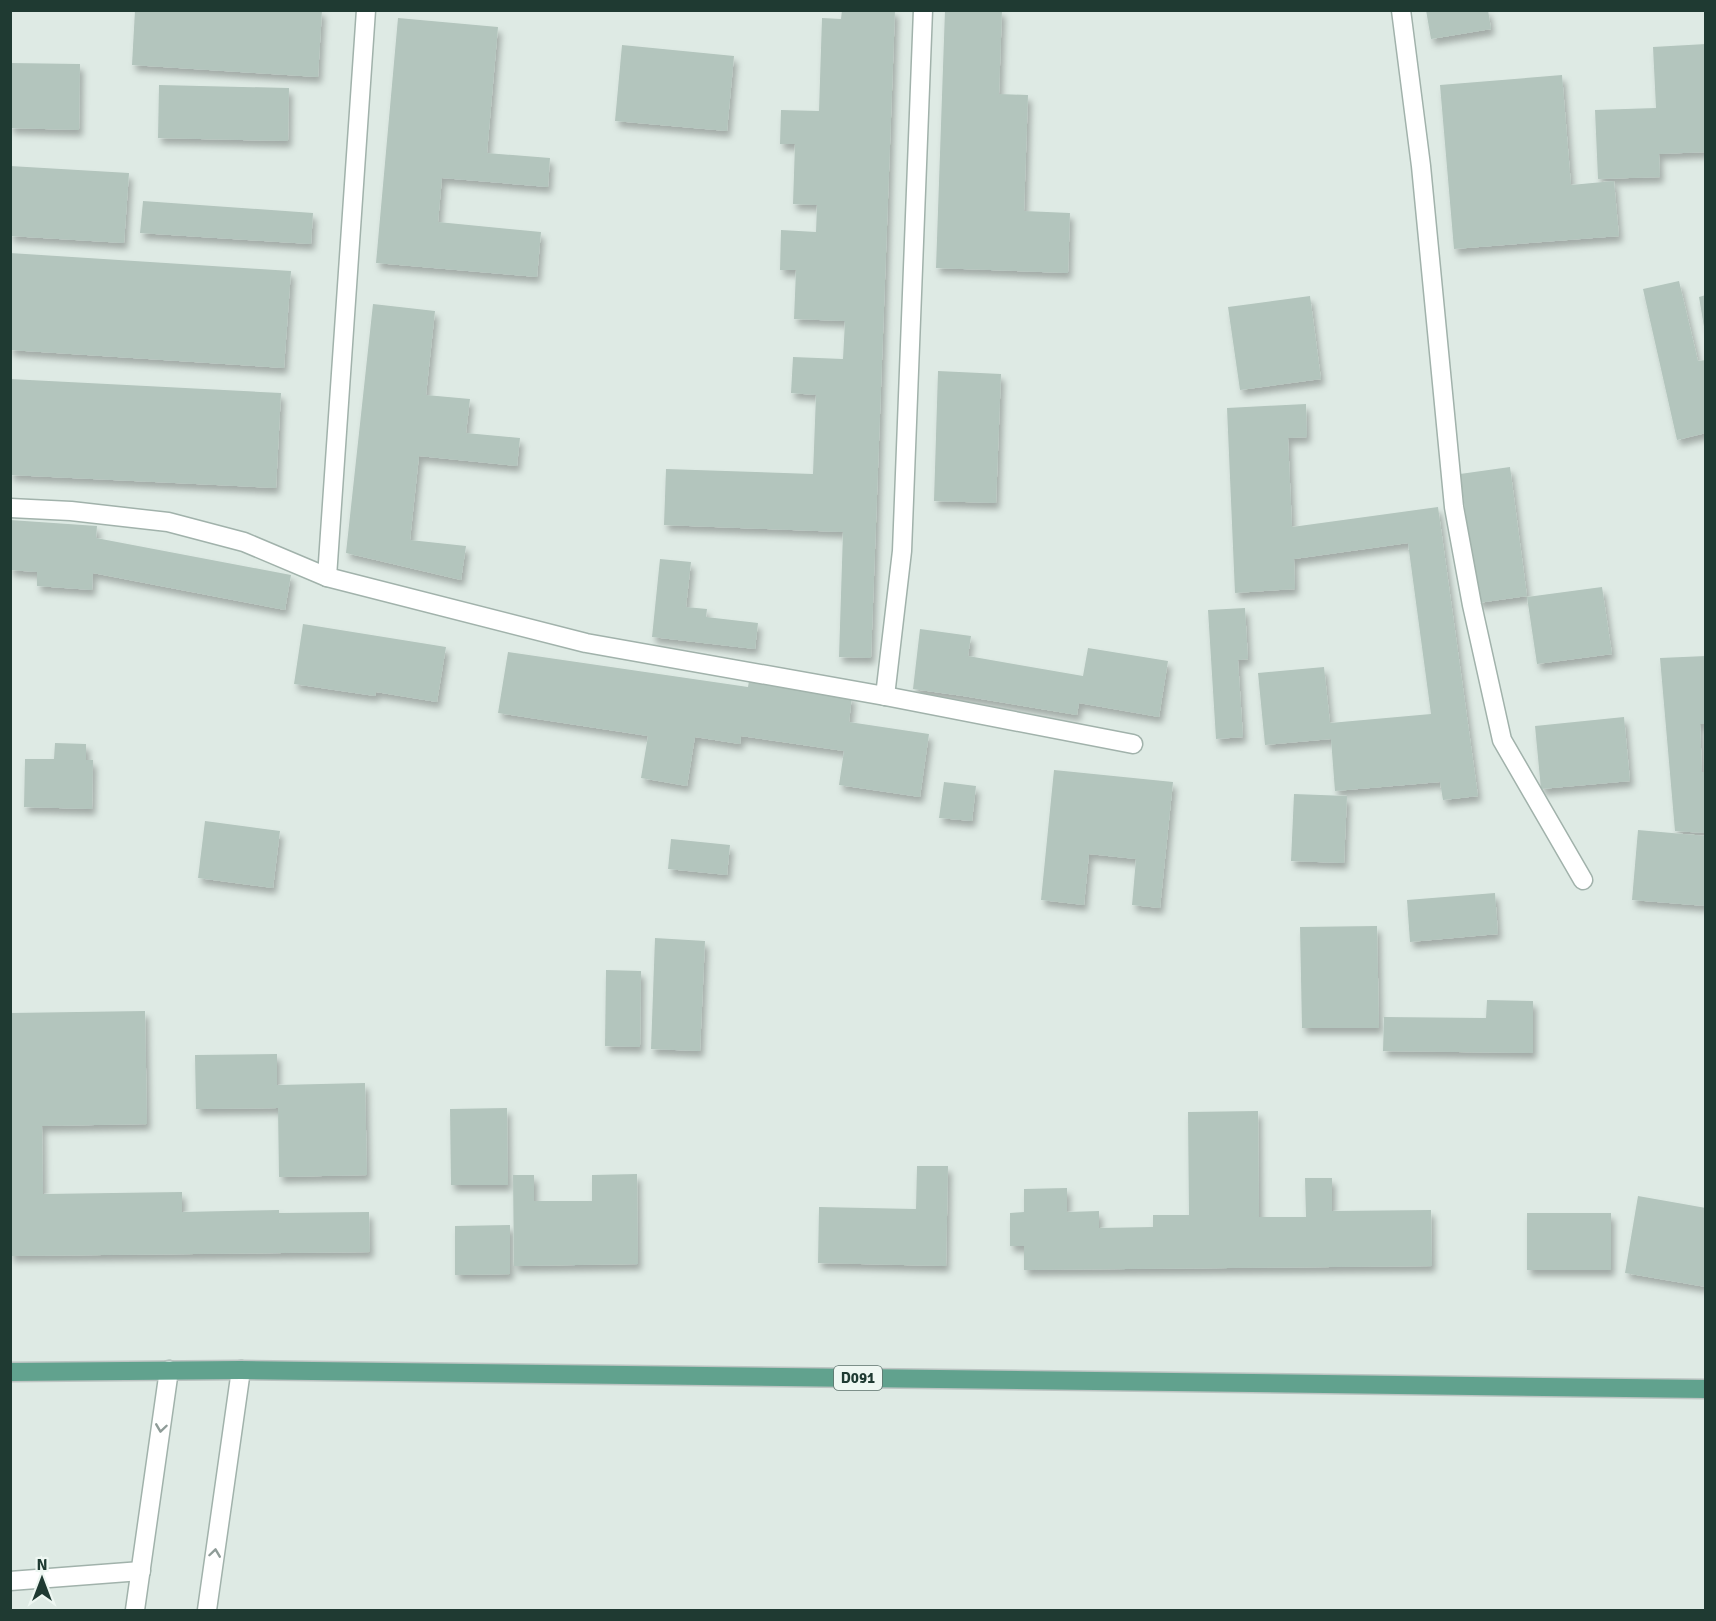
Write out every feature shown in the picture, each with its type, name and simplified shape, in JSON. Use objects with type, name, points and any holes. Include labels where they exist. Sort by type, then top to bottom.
[{"type":"main road","name":"D091","points":[[10,1372],[241,1370],[1706,1389]]},
{"type":"street","points":[[327,577],[366,10]]},
{"type":"street","points":[[885,696],[902,551],[923,10]]},
{"type":"street","points":[[1401,10],[1421,166],[1454,507],[1472,605],[1502,740],[1583,880]]},
{"type":"street","points":[[10,508],[71,511],[168,522],[244,542],[327,577],[586,643],[885,696],[1132,744]]},
{"type":"street","points":[[135,1611],[169,1370]]},
{"type":"street","points":[[207,1611],[241,1370]]},
{"type":"street","points":[[10,1581],[141,1571]]},
{"type":"building","points":[[135,10],[322,10],[318,77],[132,65]]},
{"type":"building","points":[[842,10],[895,10],[871,658],[839,657],[843,532],[664,525],[666,469],[813,474],[816,395],[791,393],[793,357],[843,359],[845,321],[794,319],[796,270],[780,270],[781,230],[816,232],[817,205],[793,204],[795,144],[780,144],[781,110],[819,111],[822,18],[841,19]]},
{"type":"building","points":[[945,10],[1002,10],[999,94],[1028,95],[1024,211],[1070,213],[1068,273],[936,268]]},
{"type":"building","points":[[1426,10],[1488,10],[1491,29],[1431,39]]},
{"type":"building","points":[[398,18],[498,27],[487,153],[550,158],[548,187],[442,178],[438,222],[541,232],[537,277],[376,263]]},
{"type":"building","points":[[1706,44],[1706,152],[1659,154],[1660,177],[1598,179],[1595,110],[1656,108],[1653,47]]},
{"type":"building","points":[[622,45],[734,56],[727,131],[615,121]]},
{"type":"building","points":[[10,63],[80,64],[79,130],[10,128]]},
{"type":"building","points":[[1562,75],[1571,185],[1614,181],[1619,236],[1454,249],[1440,85]]},
{"type":"building","points":[[159,85],[289,88],[288,141],[158,138]]},
{"type":"building","points":[[10,166],[129,173],[124,243],[10,236]]},
{"type":"building","points":[[143,201],[313,213],[311,244],[140,233]]},
{"type":"building","points":[[10,253],[291,271],[284,368],[10,350]]},
{"type":"building","points":[[1679,281],[1698,361],[1706,360],[1706,433],[1677,440],[1643,289]]},
{"type":"building","points":[[1706,295],[1706,327],[1704,327],[1699,297]]},
{"type":"building","points":[[1310,296],[1321,379],[1240,390],[1228,307]]},
{"type":"building","points":[[373,304],[435,311],[426,395],[470,399],[466,433],[520,438],[517,466],[419,456],[410,540],[466,546],[461,580],[346,553]]},
{"type":"building","points":[[938,371],[1001,374],[996,503],[934,501]]},
{"type":"building","points":[[10,379],[281,393],[276,488],[10,475]]},
{"type":"building","points":[[1306,404],[1307,437],[1288,438],[1292,527],[1438,507],[1478,796],[1443,800],[1440,782],[1335,791],[1331,739],[1265,745],[1258,673],[1324,667],[1330,723],[1431,714],[1408,543],[1294,559],[1295,589],[1235,593],[1227,408]]},
{"type":"building","points":[[1510,467],[1527,596],[1478,603],[1460,474]]},
{"type":"building","points":[[10,520],[97,526],[96,538],[291,575],[285,610],[93,573],[92,590],[37,586],[37,572],[10,570]]},
{"type":"building","points":[[660,559],[691,562],[686,607],[707,609],[706,617],[758,623],[755,649],[652,637]]},
{"type":"building","points":[[1602,587],[1612,654],[1537,664],[1527,597]]},
{"type":"building","points":[[1245,608],[1248,659],[1238,660],[1243,737],[1216,739],[1208,610]]},
{"type":"building","points":[[303,624],[446,647],[437,702],[376,692],[375,696],[294,684]]},
{"type":"building","points":[[920,629],[971,636],[968,656],[1083,676],[1088,648],[1168,661],[1159,717],[1079,703],[1077,715],[913,689]]},
{"type":"building","points":[[508,652],[748,687],[749,681],[852,696],[849,722],[929,734],[920,797],[839,785],[844,751],[741,736],[740,744],[695,737],[687,786],[641,778],[648,736],[498,713]]},
{"type":"building","points":[[1706,656],[1706,724],[1700,724],[1702,772],[1706,772],[1706,833],[1675,831],[1660,658]]},
{"type":"building","points":[[1624,717],[1630,781],[1541,789],[1535,726]]},
{"type":"building","points":[[55,743],[86,744],[86,760],[93,760],[92,809],[24,807],[25,759],[54,759]]},
{"type":"building","points":[[1054,770],[1173,782],[1160,908],[1132,905],[1136,859],[1089,854],[1084,905],[1041,900]]},
{"type":"building","points":[[944,782],[976,786],[972,821],[939,818]]},
{"type":"building","points":[[1294,794],[1347,796],[1344,863],[1291,861]]},
{"type":"building","points":[[205,821],[280,831],[273,888],[198,878]]},
{"type":"building","points":[[1638,830],[1706,836],[1706,906],[1632,900]]},
{"type":"building","points":[[671,839],[730,845],[727,875],[668,869]]},
{"type":"building","points":[[1495,893],[1498,934],[1410,942],[1407,900]]},
{"type":"building","points":[[1377,926],[1379,1028],[1302,1028],[1300,927]]},
{"type":"building","points":[[655,938],[705,941],[700,1051],[651,1049]]},
{"type":"building","points":[[606,970],[641,971],[640,1047],[605,1046]]},
{"type":"building","points":[[1487,1000],[1533,1001],[1533,1053],[1383,1051],[1384,1017],[1486,1018]]},
{"type":"building","points":[[145,1011],[147,1124],[42,1126],[43,1194],[182,1192],[182,1212],[279,1210],[279,1213],[369,1212],[370,1252],[10,1256],[10,1013]]},
{"type":"building","points":[[277,1054],[277,1085],[365,1083],[367,1175],[279,1177],[278,1108],[196,1109],[195,1055]]},
{"type":"building","points":[[507,1108],[508,1185],[451,1185],[450,1109]]},
{"type":"building","points":[[1258,1111],[1259,1217],[1306,1217],[1305,1178],[1332,1178],[1332,1211],[1431,1210],[1432,1266],[1024,1270],[1024,1246],[1010,1246],[1010,1213],[1024,1212],[1024,1189],[1067,1188],[1067,1212],[1099,1211],[1099,1228],[1153,1227],[1153,1215],[1189,1215],[1188,1112]]},
{"type":"building","points":[[917,1166],[948,1166],[946,1266],[818,1263],[819,1207],[916,1209]]},
{"type":"building","points":[[637,1174],[638,1264],[514,1266],[513,1175],[534,1175],[534,1201],[592,1201],[592,1175]]},
{"type":"building","points":[[1638,1196],[1706,1208],[1706,1287],[1625,1273]]},
{"type":"building","points":[[1527,1213],[1611,1213],[1611,1270],[1527,1270]]},
{"type":"building","points":[[510,1225],[510,1274],[455,1275],[455,1226]]}]
